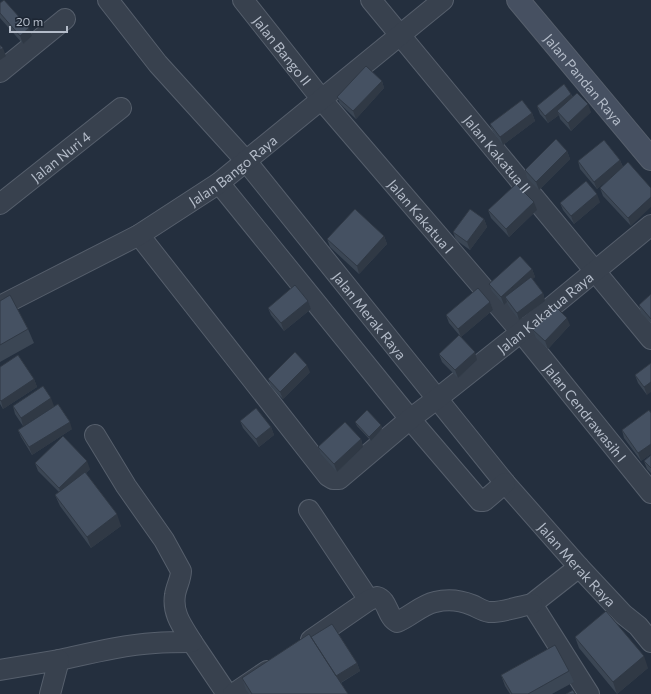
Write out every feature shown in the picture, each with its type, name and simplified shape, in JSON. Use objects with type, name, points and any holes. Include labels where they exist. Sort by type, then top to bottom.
[{"type":"street","name":"Jalan Merak Raya","points":[[108,0],[158,64],[246,161],[424,409],[505,483],[579,567],[623,614],[644,620],[651,642]]},
{"type":"street","name":"Jalan Bango II","points":[[243,0],[322,100]]},
{"type":"street","name":"Jalan Kakatua II","points":[[370,0],[596,270],[651,339]]},
{"type":"street","name":"Jalan Bango Raya","points":[[2,302],[139,235],[220,183],[443,0]]},
{"type":"street","name":"Jalan Pandan Raya","points":[[518,0],[651,159]]},
{"type":"street","points":[[0,72],[65,18]]},
{"type":"street","name":"Jalan Kakatua I","points":[[322,100],[521,332]]},
{"type":"street","name":"Jalan Nuri 4","points":[[0,204],[121,108]]},
{"type":"street","points":[[220,183],[424,409],[480,501],[484,501],[505,483]]},
{"type":"street","name":"Jalan Kakatua Raya","points":[[139,235],[328,476],[333,479],[339,479],[651,225]]},
{"type":"street","name":"Jalan Cendrawasih I","points":[[521,332],[651,493]]},
{"type":"street","points":[[95,435],[126,486],[164,540],[181,571],[175,594],[174,606],[178,620],[227,694]]},
{"type":"street","points":[[309,510],[369,600]]},
{"type":"street","points":[[298,649],[369,600],[376,597],[381,599],[393,620],[397,622],[424,606],[433,602],[442,601],[467,603],[491,612],[532,604],[579,567]]},
{"type":"street","points":[[532,604],[589,694]]},
{"type":"street","points":[[0,670],[59,660],[109,649],[156,643],[192,642]]},
{"type":"street","points":[[50,694],[59,660]]},
{"type":"street","points":[[233,694],[278,663]]},
{"type":"building","points":[[4,0],[29,28],[20,36],[0,13],[0,3]]},
{"type":"building","points":[[366,66],[382,81],[353,111],[337,97]]},
{"type":"building","points":[[564,84],[571,94],[545,116],[537,106]]},
{"type":"building","points":[[577,93],[588,104],[568,123],[557,111]]},
{"type":"building","points":[[522,100],[532,113],[500,137],[490,124]]},
{"type":"building","points":[[556,139],[567,151],[536,182],[525,170]]},
{"type":"building","points":[[604,140],[620,160],[594,182],[578,161]]},
{"type":"building","points":[[628,162],[651,188],[651,197],[628,218],[600,188]]},
{"type":"building","points":[[586,181],[597,194],[571,216],[560,203]]},
{"type":"building","points":[[516,184],[534,202],[506,229],[488,210]]},
{"type":"building","points":[[355,209],[384,236],[357,266],[327,239]]},
{"type":"building","points":[[470,209],[484,219],[467,242],[453,232]]},
{"type":"building","points":[[520,256],[532,269],[501,297],[489,284]]},
{"type":"building","points":[[531,277],[543,293],[517,313],[505,297]]},
{"type":"building","points":[[295,285],[308,301],[281,323],[268,308]]},
{"type":"building","points":[[478,288],[490,302],[458,329],[446,315]]},
{"type":"building","points":[[651,294],[651,319],[639,305]]},
{"type":"building","points":[[10,295],[28,329],[0,345],[0,301]]},
{"type":"building","points":[[556,307],[567,318],[545,341],[533,330]]},
{"type":"building","points":[[459,335],[475,352],[455,370],[439,354]]},
{"type":"building","points":[[295,352],[307,365],[280,392],[268,379]]},
{"type":"building","points":[[18,355],[34,379],[1,401],[0,367]]},
{"type":"building","points":[[651,363],[651,382],[644,387],[635,375]]},
{"type":"building","points":[[43,386],[51,398],[21,418],[13,406]]},
{"type":"building","points":[[58,404],[70,422],[29,447],[18,430]]},
{"type":"building","points":[[256,408],[271,427],[256,439],[240,421]]},
{"type":"building","points":[[367,410],[381,425],[369,437],[355,422]]},
{"type":"building","points":[[649,410],[651,413],[651,444],[638,453],[622,430]]},
{"type":"building","points":[[345,422],[361,439],[334,464],[318,447]]},
{"type":"building","points":[[63,436],[87,461],[59,488],[35,463]]},
{"type":"building","points":[[651,455],[651,468],[644,461]]},
{"type":"building","points":[[85,472],[117,514],[87,537],[55,495]]},
{"type":"building","points":[[606,611],[644,656],[613,682],[575,637]]},
{"type":"building","points":[[332,624],[357,663],[336,676],[311,637]]},
{"type":"building","points":[[309,634],[348,694],[252,694],[242,678]]},
{"type":"building","points":[[555,645],[569,671],[528,694],[512,694],[501,675]]},
{"type":"building","points":[[573,690],[575,694],[566,694]]}]
